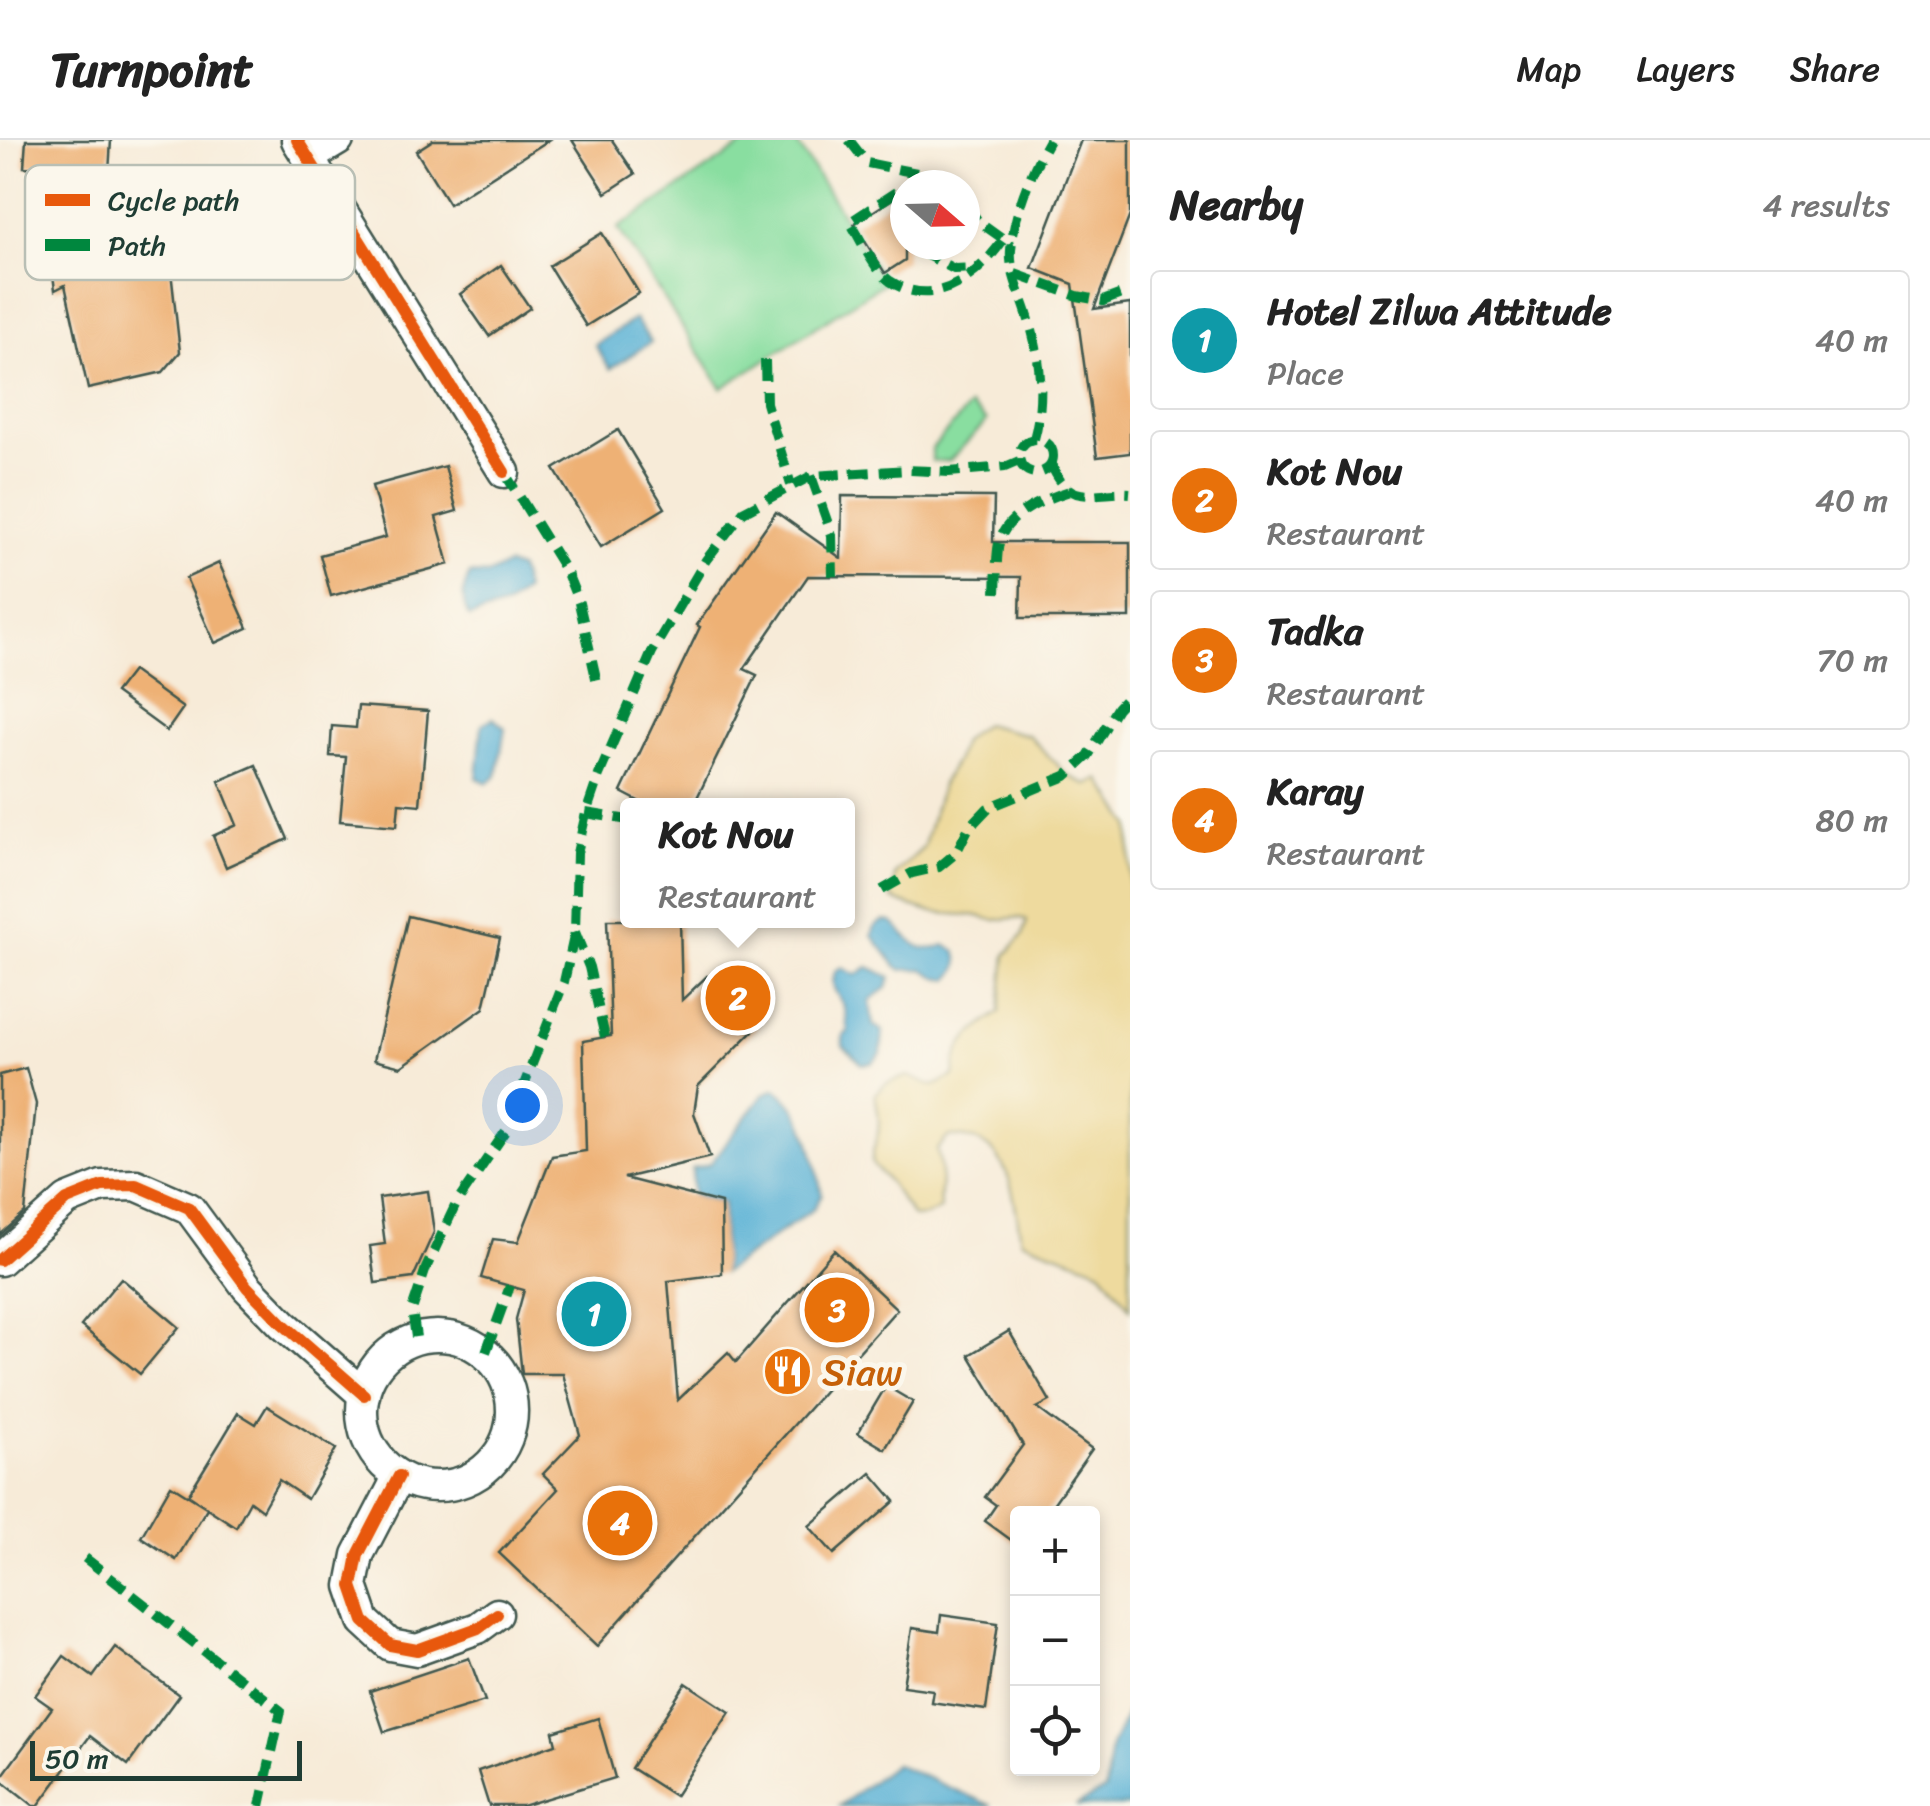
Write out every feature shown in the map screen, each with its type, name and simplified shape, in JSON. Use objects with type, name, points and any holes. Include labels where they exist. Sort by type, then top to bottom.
[{"type":"street","points":[[302,149],[338,140]]},
{"type":"street","points":[[355,234],[504,472]]},
{"type":"street","points":[[0,1260],[67,1200],[102,1186],[136,1185],[189,1208],[247,1287],[364,1395]]},
{"type":"street","points":[[441,1335],[465,1339],[486,1352],[502,1370],[512,1394],[513,1419],[506,1444],[491,1464],[471,1479],[447,1486],[422,1485],[398,1476],[380,1461],[368,1441],[362,1418],[370,1376],[382,1359],[416,1337],[441,1335]]},
{"type":"street","points":[[398,1476],[358,1555],[352,1586],[364,1621],[390,1645],[416,1650],[478,1628],[497,1614]]},
{"type":"green space","points":[[751,140],[795,140],[885,282],[722,388],[618,228]]},
{"type":"green space","points":[[970,406],[987,421],[949,461],[932,461],[932,448]]},
{"type":"sand","points":[[984,724],[1028,735],[1067,775],[1088,785],[1100,779],[1130,825],[1130,1308],[1100,1269],[1021,1240],[1005,1169],[984,1145],[969,1138],[948,1137],[937,1150],[940,1209],[926,1216],[913,1217],[872,1164],[879,1127],[875,1094],[887,1083],[908,1076],[934,1086],[954,1076],[962,1045],[1000,1012],[1006,955],[1023,935],[1027,920],[939,913],[892,899],[895,874],[923,848],[943,781],[962,741]]},
{"type":"water","points":[[635,319],[651,342],[610,369],[595,345]]},
{"type":"water","points":[[507,565],[519,569],[525,590],[507,606],[469,617],[464,596],[470,574],[487,575]]},
{"type":"water","points":[[493,718],[505,728],[497,776],[488,783],[477,778],[482,724]]},
{"type":"water","points":[[883,921],[892,922],[921,947],[944,945],[956,951],[959,963],[955,973],[949,980],[923,969],[902,970],[896,966],[872,935],[875,926]]},
{"type":"water","points":[[868,967],[891,977],[887,988],[870,1000],[873,1025],[883,1031],[881,1054],[872,1063],[862,1064],[843,1046],[843,1035],[848,1032],[846,1015],[833,982],[835,972],[842,968],[856,975]]},
{"type":"water","points":[[775,1089],[786,1097],[802,1121],[822,1195],[813,1209],[723,1273],[723,1203],[693,1195],[692,1169],[710,1164],[764,1094]]},
{"type":"water","points":[[1130,1707],[1130,1806],[1076,1806],[1105,1790],[1111,1746]]},
{"type":"water","points":[[895,1764],[992,1806],[839,1806]]},
{"type":"building","points":[[26,140],[111,140],[109,165],[24,167]]},
{"type":"building","points":[[433,140],[549,140],[449,204],[416,151]]},
{"type":"building","points":[[572,140],[612,140],[635,174],[606,193]]},
{"type":"building","points":[[1081,140],[1130,140],[1130,215],[1094,309],[1130,304],[1130,453],[1097,457],[1073,284],[1032,268]]},
{"type":"building","points":[[890,201],[890,260],[905,260],[885,273],[854,224]]},
{"type":"building","points":[[602,233],[639,293],[586,326],[549,266]]},
{"type":"building","points":[[501,265],[530,308],[489,336],[460,294]]},
{"type":"building","points":[[54,280],[172,280],[180,352],[163,372],[88,389],[65,285],[55,290]]},
{"type":"building","points":[[618,430],[665,508],[601,547],[554,469]]},
{"type":"building","points":[[445,466],[457,511],[436,517],[449,564],[331,596],[320,555],[386,537],[372,486]]},
{"type":"building","points":[[842,496],[994,497],[993,542],[1130,542],[1130,618],[1020,618],[1021,577],[808,576],[744,669],[757,675],[697,798],[633,798],[621,792],[700,627],[697,625],[776,512],[841,558]]},
{"type":"building","points":[[219,563],[248,628],[215,643],[186,578]]},
{"type":"building","points":[[132,671],[183,708],[167,731],[115,693]]},
{"type":"building","points":[[358,706],[428,711],[420,805],[399,803],[397,826],[340,821],[346,757],[330,756],[332,726],[356,728]]},
{"type":"building","points":[[256,765],[288,839],[226,867],[213,836],[237,825],[219,781]]},
{"type":"building","points":[[408,916],[500,938],[484,1008],[401,1067],[374,1060]]},
{"type":"building","points":[[607,920],[620,920],[620,928],[680,928],[682,1000],[707,976],[757,1027],[698,1086],[694,1113],[710,1157],[624,1178],[721,1203],[722,1274],[668,1281],[678,1400],[728,1352],[736,1362],[834,1250],[897,1309],[597,1646],[499,1553],[558,1489],[543,1474],[580,1435],[563,1374],[522,1374],[516,1319],[524,1290],[481,1278],[493,1239],[518,1242],[552,1156],[586,1151],[583,1041],[611,1036]]},
{"type":"building","points":[[26,1068],[36,1104],[25,1213],[0,1235],[0,1075]]},
{"type":"building","points":[[428,1191],[434,1232],[413,1278],[375,1283],[370,1246],[385,1244],[379,1198]]},
{"type":"building","points":[[121,1278],[179,1327],[140,1374],[81,1326]]},
{"type":"building","points":[[1009,1331],[1050,1401],[1037,1408],[1092,1449],[1052,1506],[1010,1506],[1010,1539],[985,1521],[996,1505],[985,1497],[1023,1445],[969,1355]]},
{"type":"building","points":[[886,1386],[913,1402],[885,1449],[858,1433]]},
{"type":"building","points":[[267,1406],[336,1449],[307,1499],[279,1480],[262,1510],[250,1501],[236,1527],[207,1508],[176,1560],[141,1537],[171,1485],[206,1507],[188,1495],[238,1413],[256,1424]]},
{"type":"building","points":[[871,1473],[895,1501],[834,1554],[809,1526]]},
{"type":"building","points":[[941,1615],[998,1623],[986,1710],[931,1702],[933,1690],[903,1686],[912,1628],[939,1632]]},
{"type":"building","points":[[115,1647],[179,1695],[128,1765],[90,1736],[38,1806],[34,1806],[0,1779],[52,1708],[35,1696],[64,1656],[93,1677]]},
{"type":"building","points":[[469,1658],[485,1701],[384,1732],[370,1691]]},
{"type":"building","points":[[686,1683],[730,1712],[675,1796],[631,1768]]},
{"type":"building","points":[[598,1718],[615,1778],[522,1806],[489,1806],[478,1771],[556,1744],[553,1732]]},
{"type":"marked path","points":[[849,140],[867,163],[902,170]]},
{"type":"marked path","points":[[1034,439],[1040,409],[1039,363],[1014,275],[1011,250],[1024,193],[1049,140]]},
{"type":"marked path","points":[[890,196],[850,222],[878,269],[890,281],[907,289],[939,291],[954,285],[981,266],[1003,240]]},
{"type":"marked path","points":[[980,222],[1012,245]]},
{"type":"marked path","points":[[936,260],[954,269],[980,268]]},
{"type":"marked path","points":[[1015,274],[1103,301],[1124,293]]},
{"type":"marked path","points":[[765,360],[766,403],[791,485]]},
{"type":"marked path","points":[[1036,439],[1048,444],[1053,456],[1048,468],[1036,473],[1024,468],[1019,456],[1024,444],[1036,439]]},
{"type":"marked path","points":[[416,1337],[412,1310],[426,1268],[456,1204],[506,1131],[564,982],[575,932],[577,853],[599,775],[652,652],[706,560],[743,512],[811,476],[908,470],[949,472],[1005,467],[1019,461]]},
{"type":"marked path","points":[[1051,464],[1075,493],[1130,493]]},
{"type":"marked path","points":[[504,472],[567,573],[579,603],[598,687]]},
{"type":"marked path","points":[[811,476],[832,535],[833,576]]},
{"type":"marked path","points":[[996,593],[1003,532],[1018,515],[1070,491]]},
{"type":"marked path","points":[[882,890],[912,873],[939,867],[956,853],[968,829],[988,808],[1066,776],[1088,756],[1130,694]]},
{"type":"marked path","points":[[586,813],[620,819]]},
{"type":"marked path","points":[[575,932],[589,967],[605,1037]]},
{"type":"marked path","points":[[486,1352],[510,1286]]},
{"type":"marked path","points":[[85,1558],[281,1711],[260,1806]]},
{"type":"cycle path","points":[[297,140],[313,165]]},
{"type":"cycle path","points":[[355,233],[504,472]]},
{"type":"cycle path","points":[[0,1260],[67,1200],[102,1186],[136,1185],[189,1208],[247,1287],[364,1395]]},
{"type":"cycle path","points":[[399,1476],[358,1555],[352,1586],[364,1621],[390,1645],[417,1650],[478,1628],[497,1614]]},
{"type":"place","name":"Kot Nou","points":[[738,998]]},
{"type":"place","name":"Tadka","points":[[837,1310]]},
{"type":"place","name":"Hotel Zilwa Attitude","points":[[594,1314]]},
{"type":"place","name":"Siaw","points":[[787,1372]]},
{"type":"place","name":"Karay","points":[[620,1523]]}]
